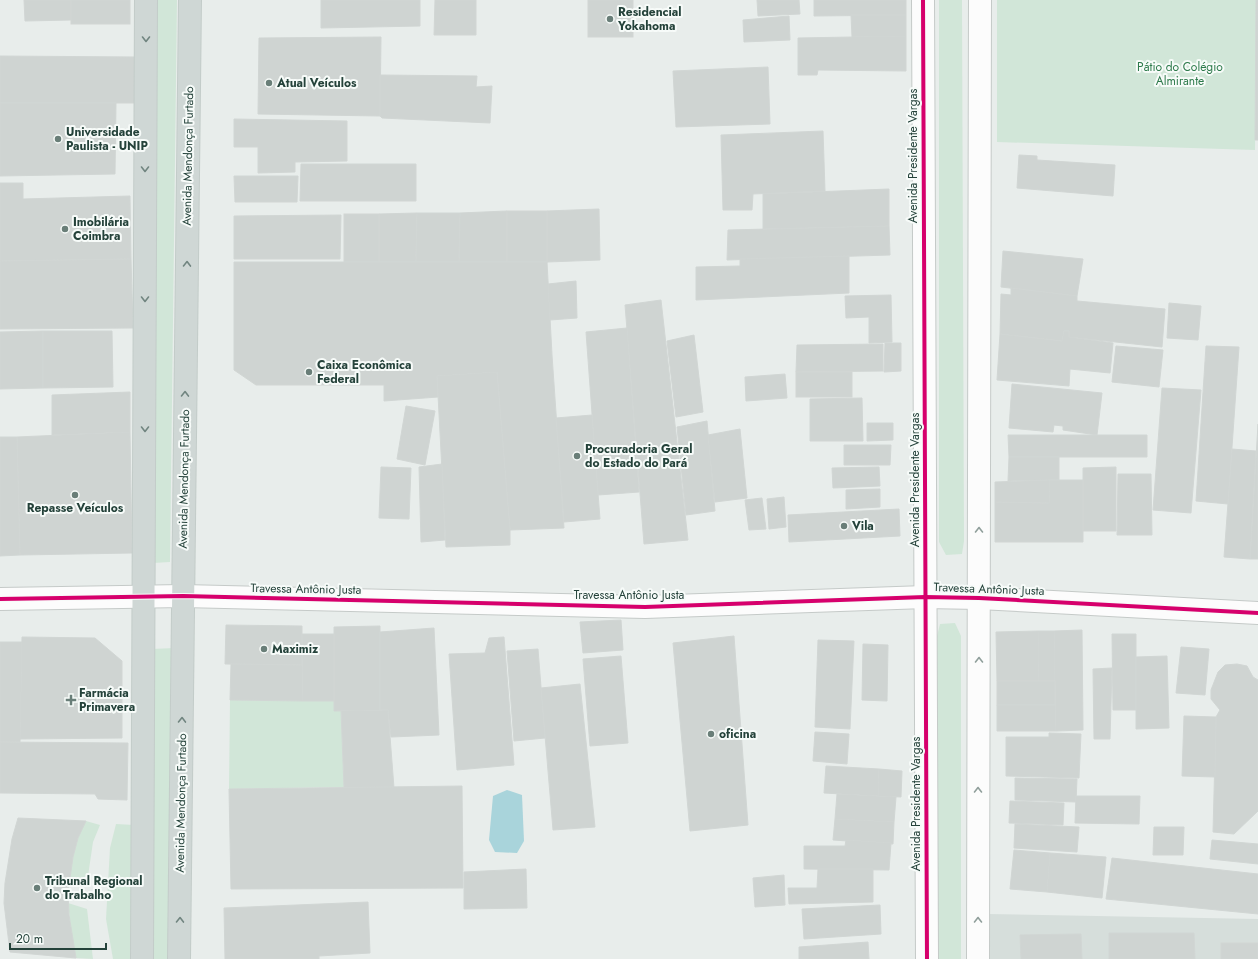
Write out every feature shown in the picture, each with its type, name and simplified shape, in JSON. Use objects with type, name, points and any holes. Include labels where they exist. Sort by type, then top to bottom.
[{"type":"main road","points":[[142,959],[146,0]]},
{"type":"main road","name":"Avenida Mendonça Furtado","points":[[179,959],[190,0]]},
{"type":"street","name":"Avenida Presidente Vargas","points":[[923,0],[927,959]]},
{"type":"street","points":[[978,959],[980,0]]},
{"type":"street","name":"Travessa Antônio Justa","points":[[0,599],[183,596],[645,607],[925,597],[979,598],[1258,612]]},
{"type":"shaded area","points":[[987,914],[1258,919],[1258,959],[987,959]]},
{"type":"green space","points":[[153,0],[177,0],[170,562],[153,563]]},
{"type":"green space","points":[[939,0],[962,0],[964,541],[962,554],[946,555],[939,542]]},
{"type":"green space","name":"Pátio do Colégio Almirante","points":[[997,0],[1256,0],[1255,150],[997,142]]},
{"type":"green space","points":[[955,623],[961,636],[961,959],[938,959],[936,640],[940,624]]},
{"type":"green space","points":[[175,648],[171,959],[150,959],[151,649]]},
{"type":"green space","points":[[230,700],[334,701],[334,711],[341,711],[344,787],[229,789]]},
{"type":"green space","points":[[86,821],[100,825],[93,842],[88,876],[69,881],[78,838]]},
{"type":"green space","points":[[116,824],[134,825],[130,959],[113,959],[106,919],[110,848]]},
{"type":"green space","points":[[68,903],[87,909],[93,959],[76,958]]},
{"type":"water","points":[[507,790],[522,795],[524,841],[517,853],[495,852],[489,840],[493,796]]},
{"type":"building","points":[[24,0],[71,0],[71,20],[25,21]]},
{"type":"building","points":[[71,0],[130,0],[130,24],[71,24]]},
{"type":"building","points":[[321,0],[420,0],[420,26],[321,28]]},
{"type":"building","points":[[435,0],[476,0],[476,35],[434,35]]},
{"type":"building","name":"Residencial Yokahoma","points":[[588,0],[633,0],[633,37],[588,37]]},
{"type":"building","points":[[757,0],[799,0],[800,14],[758,16]]},
{"type":"building","points":[[814,0],[906,0],[906,15],[814,16]]},
{"type":"building","points":[[1256,0],[1258,0],[1258,140],[1255,140]]},
{"type":"building","points":[[851,15],[906,15],[906,36],[852,37]]},
{"type":"building","points":[[789,16],[790,40],[744,42],[743,20]]},
{"type":"building","points":[[906,36],[906,71],[818,70],[817,75],[798,75],[798,38]]},
{"type":"building","points":[[381,37],[380,116],[258,114],[259,38]]},
{"type":"building","points":[[0,56],[138,57],[137,103],[0,103]]},
{"type":"building","points":[[768,67],[770,124],[676,127],[673,71]]},
{"type":"building","points":[[380,75],[477,76],[476,87],[492,86],[490,123],[382,118],[380,116]]},
{"type":"building","name":"Universidade Paulista - UNIP","points":[[0,103],[116,103],[115,174],[0,176]]},
{"type":"building","points":[[234,119],[347,121],[347,161],[295,162],[295,172],[258,173],[258,147],[234,147]]},
{"type":"building","points":[[823,131],[825,191],[753,194],[752,210],[723,210],[721,135]]},
{"type":"building","points":[[1019,155],[1037,156],[1037,160],[1115,165],[1113,196],[1017,188]]},
{"type":"building","points":[[301,164],[416,164],[416,201],[300,201]]},
{"type":"building","points":[[234,176],[298,176],[297,202],[235,202]]},
{"type":"building","name":"Imobilária Coimbra","points":[[0,183],[23,183],[23,199],[130,196],[131,259],[0,261]]},
{"type":"building","points":[[889,189],[889,226],[763,229],[763,194]]},
{"type":"building","points":[[599,209],[600,260],[547,262],[547,211]]},
{"type":"building","points":[[507,211],[507,262],[459,262],[460,213]]},
{"type":"building","points":[[507,211],[547,211],[547,262],[507,262]]},
{"type":"building","points":[[417,213],[416,262],[379,262],[379,214]]},
{"type":"building","points":[[417,213],[460,213],[459,262],[416,262]]},
{"type":"building","points":[[344,214],[379,214],[379,262],[344,262]]},
{"type":"building","points":[[341,215],[340,259],[234,259],[234,216]]},
{"type":"building","points":[[889,226],[890,255],[727,260],[728,230]]},
{"type":"building","points":[[1003,251],[1083,259],[1077,296],[1001,287]]},
{"type":"building","points":[[849,256],[849,293],[696,300],[696,267],[740,266],[740,259]]},
{"type":"building","points":[[131,259],[133,328],[0,329],[0,261]]},
{"type":"building","points":[[234,262],[547,262],[564,528],[510,530],[497,372],[437,376],[438,397],[384,401],[384,385],[256,385],[234,370]]},
{"type":"building","points":[[576,281],[577,318],[550,320],[548,284]]},
{"type":"building","points":[[1011,288],[1077,296],[1077,301],[1165,309],[1162,347],[1069,337],[1069,331],[1064,331],[1062,341],[1000,334],[1001,294],[1011,295]]},
{"type":"building","points":[[891,295],[892,342],[869,343],[869,317],[846,318],[845,296]]},
{"type":"building","points":[[661,300],[688,540],[644,544],[625,305]]},
{"type":"building","points":[[1169,303],[1201,306],[1198,340],[1167,338]]},
{"type":"building","points":[[627,328],[639,492],[598,495],[586,332]]},
{"type":"building","points":[[43,331],[43,388],[0,389],[0,332]]},
{"type":"building","points":[[43,331],[112,331],[113,387],[43,388]]},
{"type":"building","points":[[1064,331],[1069,331],[1069,337],[1113,343],[1110,373],[1070,369],[1069,386],[997,380],[1000,334],[1062,341]]},
{"type":"building","points":[[694,335],[703,412],[676,417],[667,341]]},
{"type":"building","points":[[885,343],[901,343],[901,371],[884,372]]},
{"type":"building","points":[[883,344],[883,371],[796,372],[797,345]]},
{"type":"building","points":[[1116,346],[1163,350],[1159,387],[1112,382]]},
{"type":"building","points":[[1206,346],[1239,347],[1228,504],[1196,501]]},
{"type":"building","points":[[497,372],[510,545],[446,547],[437,376]]},
{"type":"building","points":[[796,372],[852,372],[852,397],[796,397]]},
{"type":"building","points":[[785,374],[787,398],[746,401],[745,377]]},
{"type":"building","points":[[1012,384],[1102,393],[1097,435],[1063,430],[1063,426],[1054,425],[1053,432],[1009,428]]},
{"type":"building","points":[[1162,388],[1201,390],[1191,513],[1153,510]]},
{"type":"building","points":[[130,392],[130,432],[52,435],[52,395]]},
{"type":"building","points":[[862,398],[863,441],[810,441],[810,399]]},
{"type":"building","points":[[406,406],[435,411],[425,465],[397,459]]},
{"type":"building","name":"Procuradoria Geral do Estado do Pará","points":[[592,415],[600,519],[564,522],[556,418]]},
{"type":"building","points":[[707,421],[715,511],[686,515],[677,427]]},
{"type":"building","points":[[867,423],[893,423],[893,440],[867,441]]},
{"type":"building","points":[[1258,424],[1258,559],[1250,559]]},
{"type":"building","points":[[740,429],[747,498],[715,502],[708,435]]},
{"type":"building","name":"Repasse Veículos","points":[[130,432],[132,553],[20,555],[17,437]]},
{"type":"building","points":[[1008,435],[1147,435],[1147,457],[1009,457]]},
{"type":"building","points":[[0,437],[17,437],[20,555],[0,556]]},
{"type":"building","points":[[844,445],[891,445],[890,465],[844,465]]},
{"type":"building","points":[[1232,449],[1256,451],[1250,559],[1224,557]]},
{"type":"building","points":[[1009,457],[1059,457],[1059,480],[1008,481]]},
{"type":"building","points":[[442,464],[445,540],[421,542],[419,467]]},
{"type":"building","points":[[381,467],[411,468],[409,519],[379,518]]},
{"type":"building","points":[[879,467],[880,486],[833,488],[832,468]]},
{"type":"building","points":[[1116,467],[1116,531],[1083,531],[1083,468]]},
{"type":"building","points":[[1118,474],[1151,474],[1152,535],[1117,535]]},
{"type":"building","points":[[1050,480],[1083,480],[1083,542],[995,542],[995,502],[1049,503]]},
{"type":"building","points":[[1050,480],[1049,503],[995,502],[995,482]]},
{"type":"building","points":[[880,489],[880,507],[846,509],[846,490]]},
{"type":"building","points":[[784,497],[786,527],[769,529],[767,499]]},
{"type":"building","points":[[762,498],[766,529],[749,530],[745,500]]},
{"type":"building","name":"Vila","points":[[899,509],[900,536],[789,542],[788,515]]},
{"type":"building","points":[[621,620],[623,650],[583,653],[580,622]]},
{"type":"building","name":"Maximiz","points":[[226,625],[302,626],[302,665],[225,664]]},
{"type":"building","points":[[380,626],[380,710],[334,711],[334,627]]},
{"type":"building","points":[[434,628],[439,735],[391,737],[388,710],[380,710],[380,632]]},
{"type":"building","points":[[1082,630],[1083,730],[1056,731],[1054,631]]},
{"type":"building","points":[[1038,631],[1039,681],[997,681],[996,632]]},
{"type":"building","points":[[1038,631],[1054,631],[1055,681],[1039,681]]},
{"type":"building","points":[[302,634],[334,634],[334,701],[303,701]]},
{"type":"building","points":[[1112,634],[1136,634],[1136,710],[1113,710]]},
{"type":"building","name":"oficina","points":[[734,636],[748,825],[690,831],[673,643]]},
{"type":"building","name":"Farmácia Primavera","points":[[22,637],[95,638],[122,661],[122,738],[20,739]]},
{"type":"building","points":[[504,637],[514,765],[457,770],[449,654],[485,653],[489,638]]},
{"type":"building","points":[[818,640],[854,641],[850,729],[815,727]]},
{"type":"building","points":[[0,642],[22,642],[20,742],[0,742]]},
{"type":"building","points":[[863,644],[888,645],[887,701],[862,700]]},
{"type":"building","points":[[1181,647],[1209,649],[1205,695],[1176,693]]},
{"type":"building","points":[[538,649],[545,738],[514,741],[507,651]]},
{"type":"building","points":[[621,656],[628,743],[590,746],[583,659]]},
{"type":"building","points":[[1167,656],[1169,728],[1136,729],[1136,657]]},
{"type":"building","points":[[231,664],[302,665],[303,701],[230,700]]},
{"type":"building","points":[[1237,664],[1247,666],[1253,677],[1258,680],[1258,811],[1234,834],[1213,832],[1216,717],[1220,710],[1211,699],[1211,690],[1218,672],[1225,665]]},
{"type":"building","points":[[1112,668],[1110,739],[1094,739],[1093,669]]},
{"type":"building","points":[[997,681],[1055,681],[1055,705],[997,705]]},
{"type":"building","points":[[580,684],[595,827],[553,830],[541,688]]},
{"type":"building","points":[[997,705],[1055,705],[1056,731],[997,731]]},
{"type":"building","points":[[388,710],[394,788],[344,787],[341,711]]},
{"type":"building","points":[[1184,716],[1216,717],[1215,777],[1182,776]]},
{"type":"building","points":[[815,732],[849,734],[847,764],[813,761]]},
{"type":"building","points":[[1049,733],[1081,734],[1079,778],[1006,776],[1006,737],[1049,737]]},
{"type":"building","points":[[0,742],[128,743],[127,800],[98,799],[95,794],[0,793]]},
{"type":"building","points":[[826,766],[879,769],[878,796],[824,793]]},
{"type":"building","points":[[879,769],[902,771],[901,797],[878,796]]},
{"type":"building","points":[[1015,778],[1077,779],[1076,802],[1015,800]]},
{"type":"building","points":[[462,786],[463,888],[231,889],[229,789]]},
{"type":"building","points":[[837,794],[896,797],[894,822],[835,819]]},
{"type":"building","points":[[1076,796],[1140,796],[1139,824],[1075,823]]},
{"type":"building","points":[[1010,801],[1064,803],[1063,825],[1009,823]]},
{"type":"building","name":"Tribunal Regional do Trabalho","points":[[18,818],[86,821],[78,838],[73,857],[68,892],[69,915],[76,958],[10,952],[4,903],[5,883],[12,839]]},
{"type":"building","points":[[835,819],[894,822],[893,844],[833,840]]},
{"type":"building","points":[[1015,824],[1079,827],[1077,852],[1014,848]]},
{"type":"building","points":[[1154,827],[1184,827],[1183,855],[1153,855]]},
{"type":"building","points":[[846,840],[891,843],[889,870],[804,869],[804,846],[845,846]]},
{"type":"building","points":[[1212,840],[1258,844],[1258,864],[1210,859]]},
{"type":"building","points":[[1014,850],[1050,853],[1047,892],[1010,889]]},
{"type":"building","points":[[1050,853],[1106,857],[1102,898],[1047,892]]},
{"type":"building","points":[[1112,858],[1258,874],[1258,914],[1106,899]]},
{"type":"building","points":[[526,869],[527,908],[464,909],[464,872]]},
{"type":"building","points":[[818,869],[873,869],[873,902],[789,904],[788,888],[817,888]]},
{"type":"building","points":[[784,875],[785,905],[755,907],[753,878]]},
{"type":"building","points":[[368,902],[370,953],[319,956],[319,959],[225,959],[224,908]]},
{"type":"building","points":[[880,905],[881,934],[804,939],[802,909]]},
{"type":"building","points":[[1109,933],[1194,933],[1195,959],[1109,959]]},
{"type":"building","points":[[1081,934],[1082,959],[1021,959],[1020,935]]},
{"type":"building","points":[[868,942],[869,959],[799,959],[799,947]]},
{"type":"building","points":[[1221,943],[1258,943],[1258,959],[1221,959]]},
{"type":"cycle path","points":[[923,0],[927,959]]},
{"type":"cycle path","points":[[0,599],[183,596],[645,607],[925,597],[979,598],[1258,613]]},
{"type":"place","name":"Residencial Yokahoma","points":[[610,19]]},
{"type":"place","name":"Atual Veículos","points":[[269,83]]},
{"type":"place","name":"Universidade Paulista - UNIP","points":[[58,139]]},
{"type":"place","name":"Imobilária Coimbra","points":[[65,229]]},
{"type":"place","name":"Caixa Econômica Federal","points":[[309,372]]},
{"type":"place","name":"Procuradoria Geral do Estado do Pará","points":[[577,456]]},
{"type":"place","name":"Repasse Veículos","points":[[75,495]]},
{"type":"place","name":"Vila","points":[[844,526]]},
{"type":"place","name":"Maximiz","points":[[264,649]]},
{"type":"place","name":"Farmácia Primavera","points":[[71,700]]},
{"type":"place","name":"oficina","points":[[711,734]]},
{"type":"place","name":"Tribunal Regional do Trabalho","points":[[37,888]]}]
